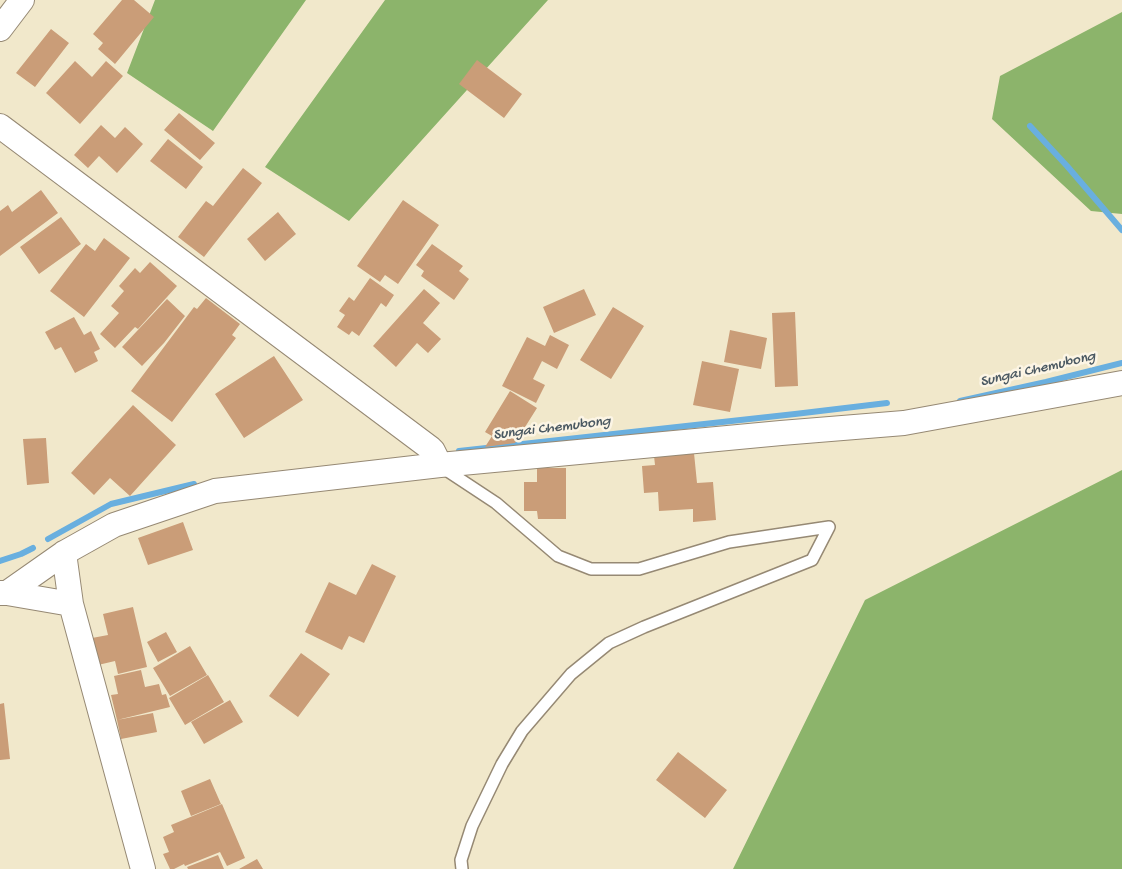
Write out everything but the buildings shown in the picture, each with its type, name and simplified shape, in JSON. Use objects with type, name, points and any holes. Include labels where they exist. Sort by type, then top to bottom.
[{"type":"street","points":[[0,29],[22,0]]},
{"type":"street","points":[[0,126],[437,459]]},
{"type":"street","points":[[4,593],[64,553],[114,525],[215,491],[437,459],[904,423],[1122,382]]},
{"type":"street","points":[[64,553],[71,604],[143,869]]},
{"type":"street","points":[[4,593],[71,604]]},
{"type":"lane","points":[[437,459],[496,503],[558,556],[591,568],[638,569],[729,542],[829,527],[812,560],[644,627],[609,643],[571,674],[522,731],[502,764],[472,826],[461,860],[462,869]]},
{"type":"green space","points":[[155,0],[306,0],[213,131],[127,73]]},
{"type":"green space","points":[[385,0],[548,0],[349,221],[265,167]]},
{"type":"green space","points":[[1122,12],[1122,214],[1091,211],[992,119],[1000,76]]},
{"type":"green space","points":[[1122,470],[1122,869],[733,869],[865,600]]},
{"type":"waterway","points":[[1030,126],[1122,230]]},
{"type":"waterway","name":"Sungai Chemubong","points":[[960,401],[1122,363]]},
{"type":"waterway","name":"Sungai Chemubong","points":[[459,451],[887,403]]},
{"type":"waterway","name":"Sungai Chemubong","points":[[48,539],[111,504],[194,484]]},
{"type":"waterway","name":"Sungai Chemubong","points":[[0,561],[33,548]]}]
